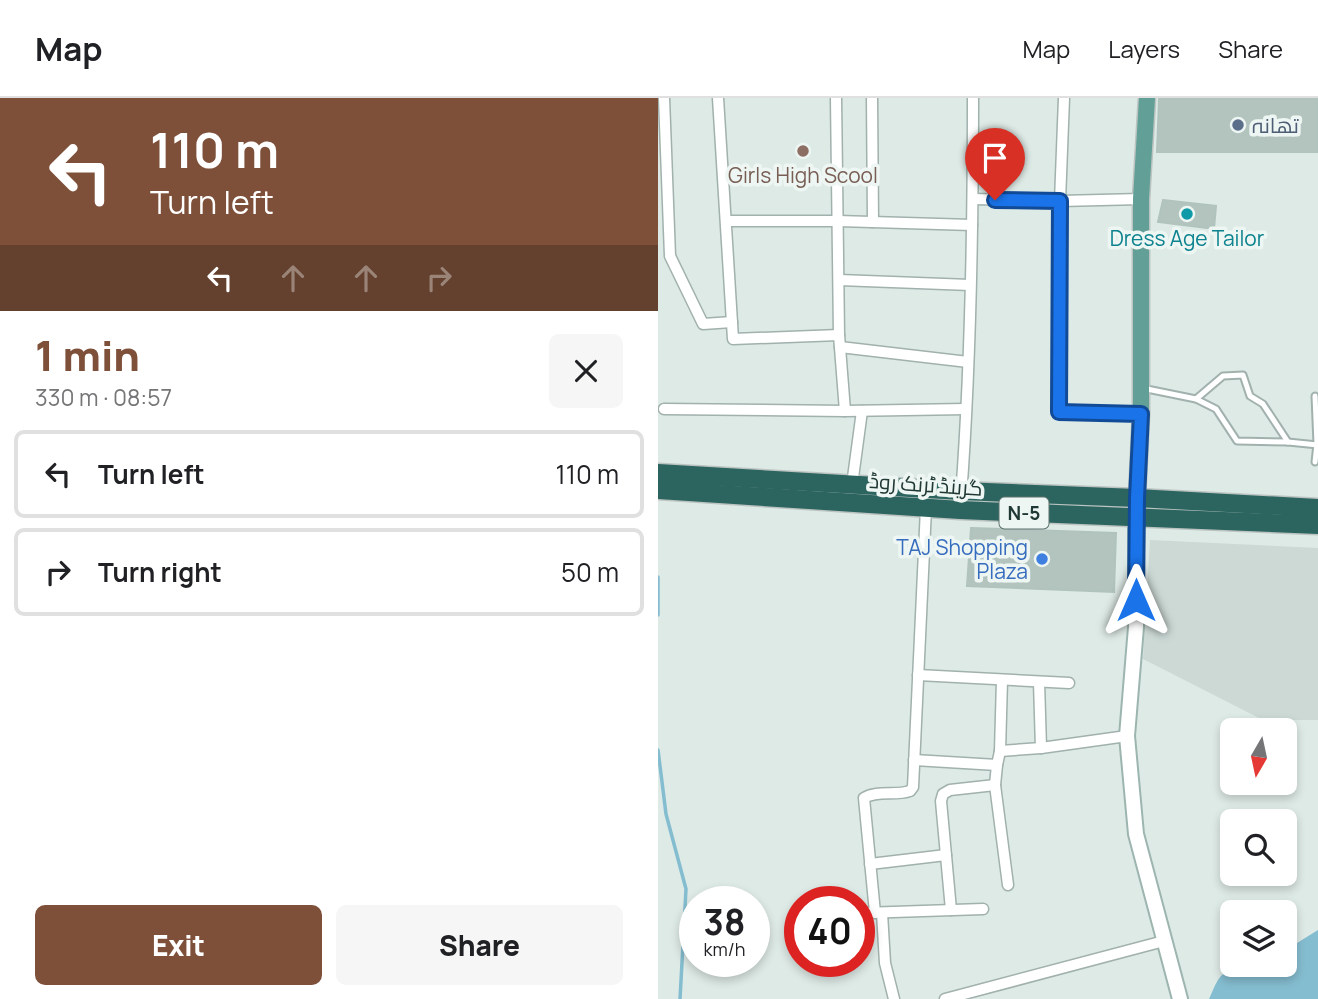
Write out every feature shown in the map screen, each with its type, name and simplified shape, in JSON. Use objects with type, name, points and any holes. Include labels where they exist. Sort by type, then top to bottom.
[{"type":"highway","name":"گرینڈ ٹرنک روڈ","points":[[658,473],[733,486],[926,508],[1318,524]]},
{"type":"highway","name":"گرینڈ ٹرنک روڈ","points":[[658,490],[852,485],[1318,508]]},
{"type":"main road","points":[[1136,518],[1141,414],[1141,199],[1147,98]]},
{"type":"street","points":[[664,98],[661,119],[670,256],[703,324],[732,322]]},
{"type":"street","points":[[718,98],[733,339],[839,335]]},
{"type":"street","points":[[836,98],[839,335],[845,411]]},
{"type":"street","points":[[872,98],[873,222]]},
{"type":"street","points":[[960,510],[968,362],[973,98]]},
{"type":"street","points":[[1064,98],[1060,201],[1059,412],[1141,414]]},
{"type":"street","points":[[973,200],[1141,199]]},
{"type":"street","points":[[727,221],[972,225]]},
{"type":"street","points":[[839,280],[970,285]]},
{"type":"street","points":[[840,347],[968,362]]},
{"type":"street","points":[[664,409],[966,410]]},
{"type":"street","points":[[852,485],[862,411]]},
{"type":"street","points":[[894,999],[885,963],[870,864],[864,798],[869,795],[905,793],[913,787],[926,508]]},
{"type":"street","points":[[1136,518],[1136,627],[1127,736],[1136,834],[1180,999]]},
{"type":"street","points":[[918,675],[1069,683]]},
{"type":"street","points":[[1002,680],[1000,751],[995,785],[1008,885]]},
{"type":"street","points":[[1039,682],[1041,748]]},
{"type":"street","points":[[1000,751],[1127,736]]},
{"type":"street","points":[[914,760],[997,765]]},
{"type":"street","points":[[951,910],[941,801],[943,794],[950,790],[995,785]]},
{"type":"street","points":[[870,864],[946,855]]},
{"type":"street","points":[[875,913],[983,909]]},
{"type":"street","points":[[945,999],[1164,941]]},
{"type":"lane","points":[[1196,399],[1223,376],[1243,375],[1250,396],[1263,404],[1288,442]]},
{"type":"lane","points":[[1140,388],[1196,399],[1216,409],[1237,440],[1317,445]]},
{"type":"lane","points":[[1315,396],[1315,462]]},
{"type":"shaded area","points":[[1150,540],[1318,548],[1318,720],[1259,718],[1143,659]]},
{"type":"water","points":[[1318,930],[1318,999],[1209,999],[1220,977],[1297,977],[1297,943]]},
{"type":"building","name":"تھانہ","points":[[1159,98],[1318,98],[1318,152],[1157,152]]},
{"type":"building","name":"Dress Age Tailor","points":[[1163,200],[1216,206],[1214,229],[1158,222]]},
{"type":"building","name":"TAJ Shopping Plaza","points":[[971,528],[1116,533],[1114,592],[967,586]]},
{"type":"waterway","points":[[658,577],[658,615]]},
{"type":"waterway","points":[[658,750],[666,814],[686,889],[680,999]]},
{"type":"place","name":"تھانہ","points":[[1238,125]]},
{"type":"place","name":"Girls High Scool","points":[[803,151]]},
{"type":"place","name":"Dress Age Tailor","points":[[1187,214]]},
{"type":"place","name":"TAJ Shopping Plaza","points":[[1042,559]]},
{"type":"route","points":[[995,200],[1060,201],[1059,412],[1141,414],[1136,600]]}]
